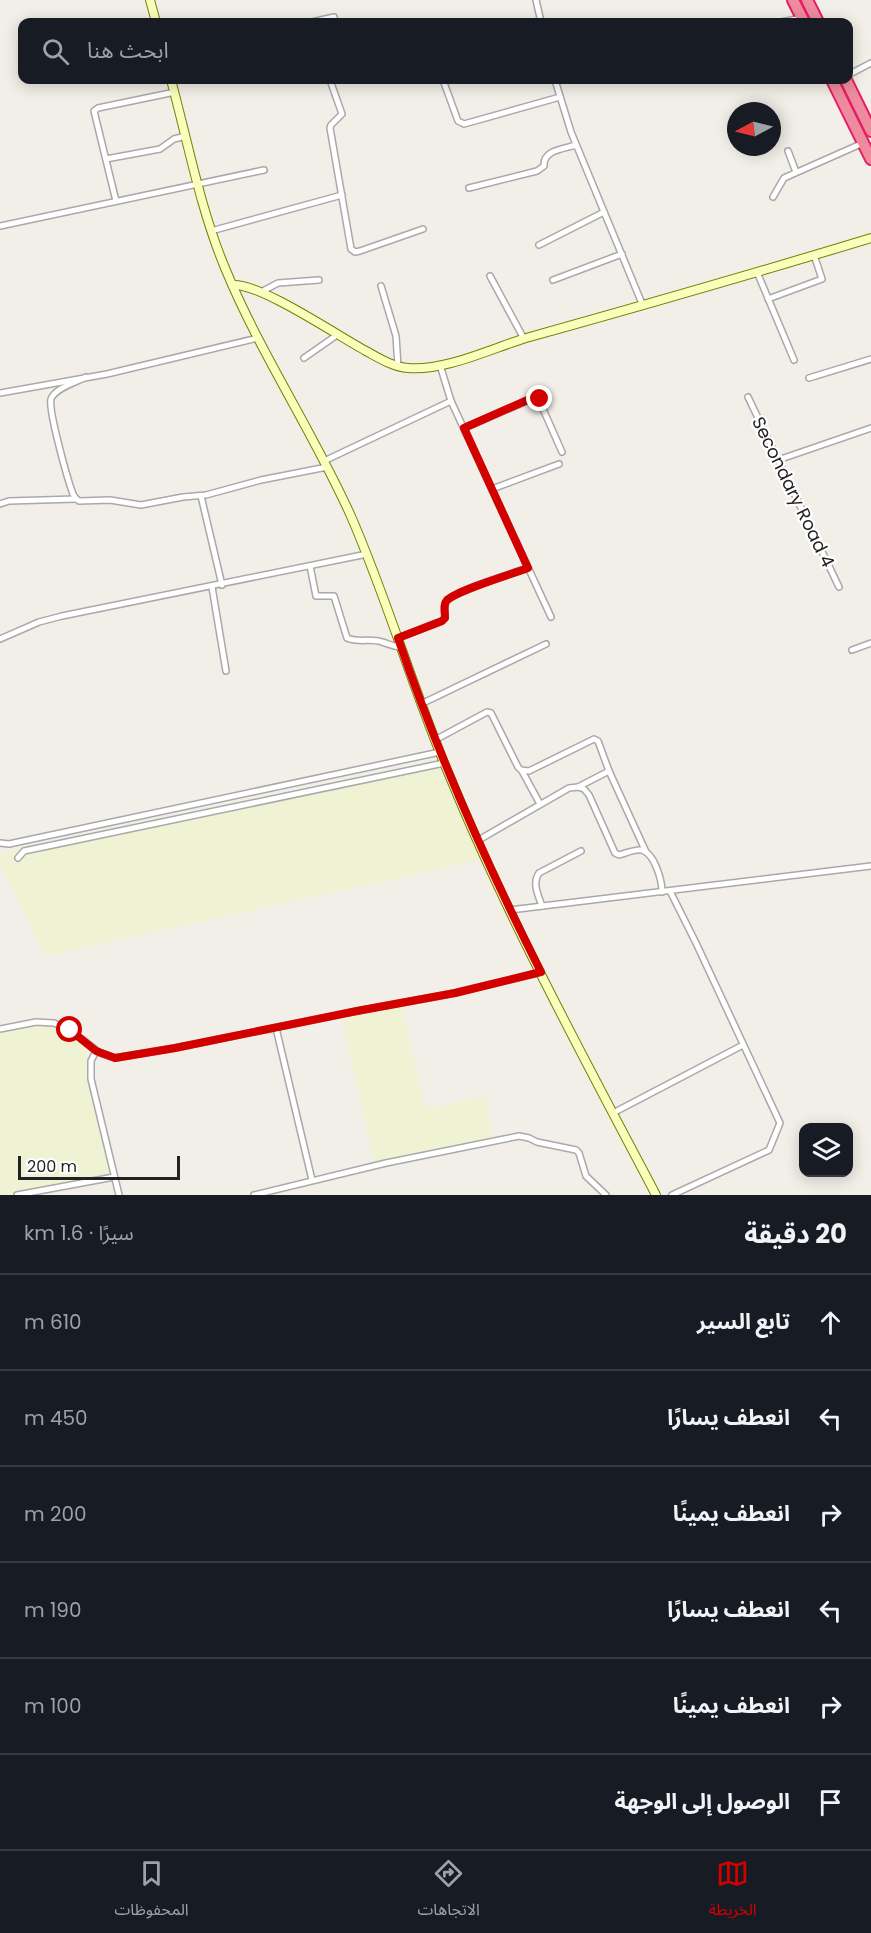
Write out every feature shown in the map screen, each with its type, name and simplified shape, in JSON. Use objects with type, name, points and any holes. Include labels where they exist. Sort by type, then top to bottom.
[{"type":"highway","points":[[793,0],[802,18]]},
{"type":"highway","points":[[807,0],[816,18]]},
{"type":"highway","points":[[834,84],[871,159]]},
{"type":"highway","points":[[848,84],[868,118],[871,131]]},
{"type":"street","points":[[150,0],[155,18]]},
{"type":"street","points":[[536,0],[540,18]]},
{"type":"street","points":[[327,18],[334,16]]},
{"type":"street","points":[[853,73],[871,63]]},
{"type":"street","points":[[172,84],[212,231],[233,285],[258,338],[326,464],[367,554],[421,704],[477,841],[541,972],[656,1195]]},
{"type":"street","points":[[333,84],[342,114],[330,128],[350,245],[355,252],[423,230]]},
{"type":"street","points":[[444,84],[458,121],[464,124],[560,97]]},
{"type":"street","points":[[556,84],[576,145],[643,306]]},
{"type":"street","points":[[117,201],[95,114],[96,109],[175,92]]},
{"type":"street","points":[[106,159],[162,148],[172,140],[186,136]]},
{"type":"street","points":[[773,198],[784,178],[863,143]]},
{"type":"street","points":[[470,188],[537,171],[544,166],[544,159],[547,155],[576,145]]},
{"type":"street","points":[[788,151],[796,172]]},
{"type":"street","points":[[0,226],[264,170]]},
{"type":"street","points":[[212,231],[342,195]]},
{"type":"street","points":[[539,245],[604,212]]},
{"type":"street","points":[[233,285],[245,286],[261,292],[398,367],[421,369],[871,238]]},
{"type":"street","points":[[553,280],[622,254]]},
{"type":"street","points":[[768,299],[822,279],[814,255]]},
{"type":"street","points":[[757,272],[794,360]]},
{"type":"street","points":[[490,276],[524,339]]},
{"type":"street","points":[[261,292],[278,283],[319,280]]},
{"type":"street","points":[[381,286],[396,336],[398,367]]},
{"type":"street","points":[[304,358],[337,335]]},
{"type":"street","points":[[0,393],[134,368],[258,338]]},
{"type":"street","points":[[809,378],[871,359]]},
{"type":"street","points":[[440,365],[451,401],[552,617]]},
{"type":"street","points":[[76,499],[52,416],[51,400],[59,390],[86,377]]},
{"type":"street","points":[[464,428],[536,397],[540,399],[562,452]]},
{"type":"street","name":"Secondary Road 4","points":[[748,397],[839,587]]},
{"type":"street","points":[[0,504],[9,501],[76,499],[84,502],[116,501],[134,505],[201,496],[326,464],[451,401]]},
{"type":"street","points":[[778,460],[871,428]]},
{"type":"street","points":[[492,489],[559,464]]},
{"type":"street","points":[[201,496],[222,585]]},
{"type":"street","points":[[0,639],[39,622],[62,616],[367,554]]},
{"type":"street","points":[[310,566],[316,596],[334,596],[347,638],[354,641],[380,641],[401,647]]},
{"type":"street","points":[[398,638],[442,621],[445,618],[444,604],[447,600],[528,568]]},
{"type":"street","points":[[212,587],[226,671]]},
{"type":"street","points":[[852,650],[871,643]]},
{"type":"street","points":[[421,704],[546,644]]},
{"type":"street","points":[[435,740],[487,712],[491,713],[540,804]]},
{"type":"street","points":[[521,770],[529,771],[594,739],[598,741],[609,771],[646,852],[652,859],[660,879],[662,892]]},
{"type":"street","points":[[0,843],[9,844],[440,752]]},
{"type":"street","points":[[18,858],[24,851],[444,763]]},
{"type":"street","points":[[477,841],[569,788],[578,787],[609,771]]},
{"type":"street","points":[[578,787],[585,789],[589,795],[615,853],[619,855],[640,850],[646,852]]},
{"type":"street","points":[[542,906],[535,885],[539,873],[582,851]]},
{"type":"street","points":[[510,910],[871,866]]},
{"type":"street","points":[[670,891],[780,1124],[766,1152],[672,1195]]},
{"type":"street","points":[[0,1029],[36,1022],[54,1023],[70,1030],[96,1051],[115,1058],[455,993],[541,972]]},
{"type":"street","points":[[276,1028],[312,1180]]},
{"type":"street","points":[[613,1113],[743,1045]]},
{"type":"street","points":[[96,1051],[91,1061],[91,1079],[119,1195]]},
{"type":"street","points":[[254,1195],[491,1141],[524,1137],[576,1150],[586,1176],[606,1195]]},
{"type":"street","points":[[16,1195],[114,1176]]},
{"type":"green space","points":[[436,762],[480,860],[45,956],[0,865],[0,853]]},
{"type":"green space","points":[[401,1006],[425,1106],[434,1108],[486,1095],[493,1138],[374,1162],[342,1018]]},
{"type":"green space","points":[[36,1023],[51,1025],[66,1031],[87,1048],[89,1077],[113,1176],[16,1195],[0,1195],[0,1031]]},
{"type":"route","points":[[70,1030],[96,1051],[115,1058],[455,993],[541,972],[477,841],[421,704],[398,638],[442,621],[445,618],[444,604],[447,600],[528,568],[464,428],[532,398],[540,399]]}]
